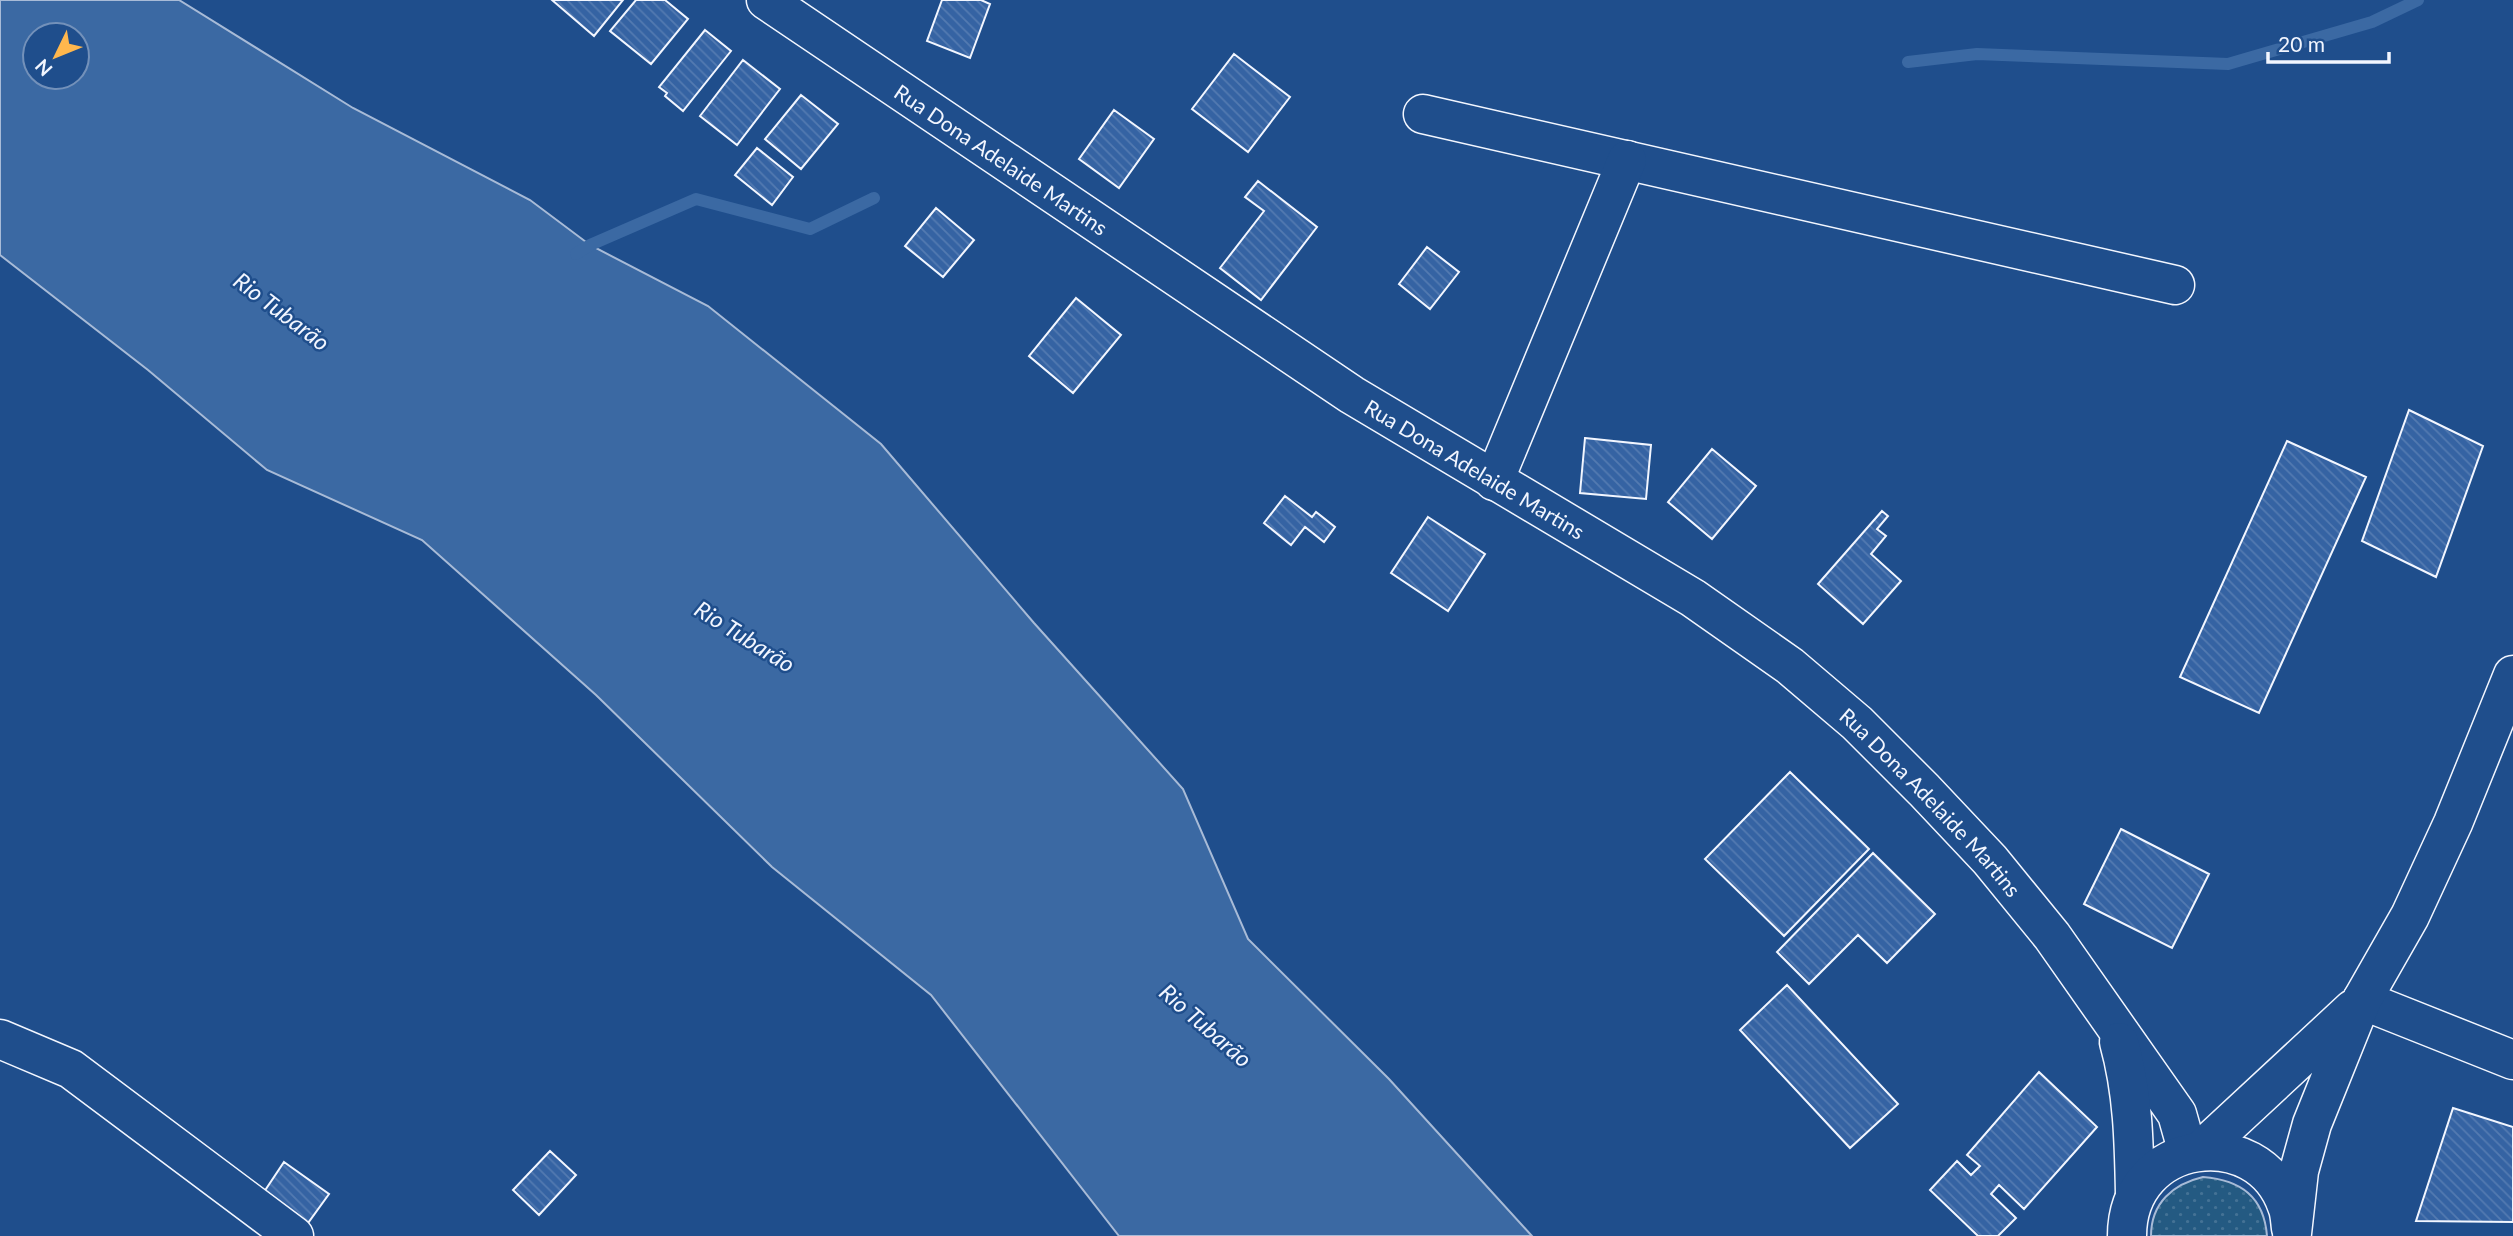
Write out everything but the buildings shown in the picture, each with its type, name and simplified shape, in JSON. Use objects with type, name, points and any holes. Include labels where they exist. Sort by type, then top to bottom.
[{"type":"street","name":"Rua Dona Adelaide Martins","points":[[766,0],[1352,395],[1693,598],[1790,666],[1857,723],[1990,860],[2052,936],[2112,1019],[2177,1114],[2195,1152]]},
{"type":"street","points":[[1423,114],[2175,285]]},
{"type":"street","points":[[1494,481],[1627,160]]},
{"type":"street","points":[[2292,1234],[2300,1171],[2312,1124],[2362,1000],[2410,916],[2447,835],[2513,675]]},
{"type":"street","points":[[2362,1000],[2513,1060]]},
{"type":"street","points":[[2195,1152],[2362,1000]]},
{"type":"street","name":"Rua Dona Adelaide Martins","points":[[2112,1019],[2126,1069],[2133,1110],[2135,1194]]},
{"type":"street","points":[[0,1039],[71,1069],[294,1236]]},
{"type":"street","points":[[2127,1236],[2127,1220],[2135,1194],[2149,1176],[2167,1161],[2195,1152],[2229,1153],[2253,1164],[2274,1182],[2287,1206],[2292,1234]]},
{"type":"shaded area","points":[[2203,1177],[2229,1182],[2248,1193],[2261,1211],[2267,1236],[2151,1236],[2155,1214],[2166,1197],[2182,1185]]},
{"type":"water","name":"Rio Tubarão","points":[[0,0],[179,0],[353,108],[530,200],[590,245],[708,306],[881,444],[1034,623],[1183,789],[1248,939],[1389,1079],[1532,1236],[1119,1236],[931,995],[772,867],[596,695],[422,540],[267,470],[148,370],[0,255]]},
{"type":"waterway","points":[[1908,62],[1977,54],[2228,64],[2372,22],[2418,0]]},
{"type":"waterway","points":[[576,254],[590,245],[696,199],[810,229],[874,198]]}]
